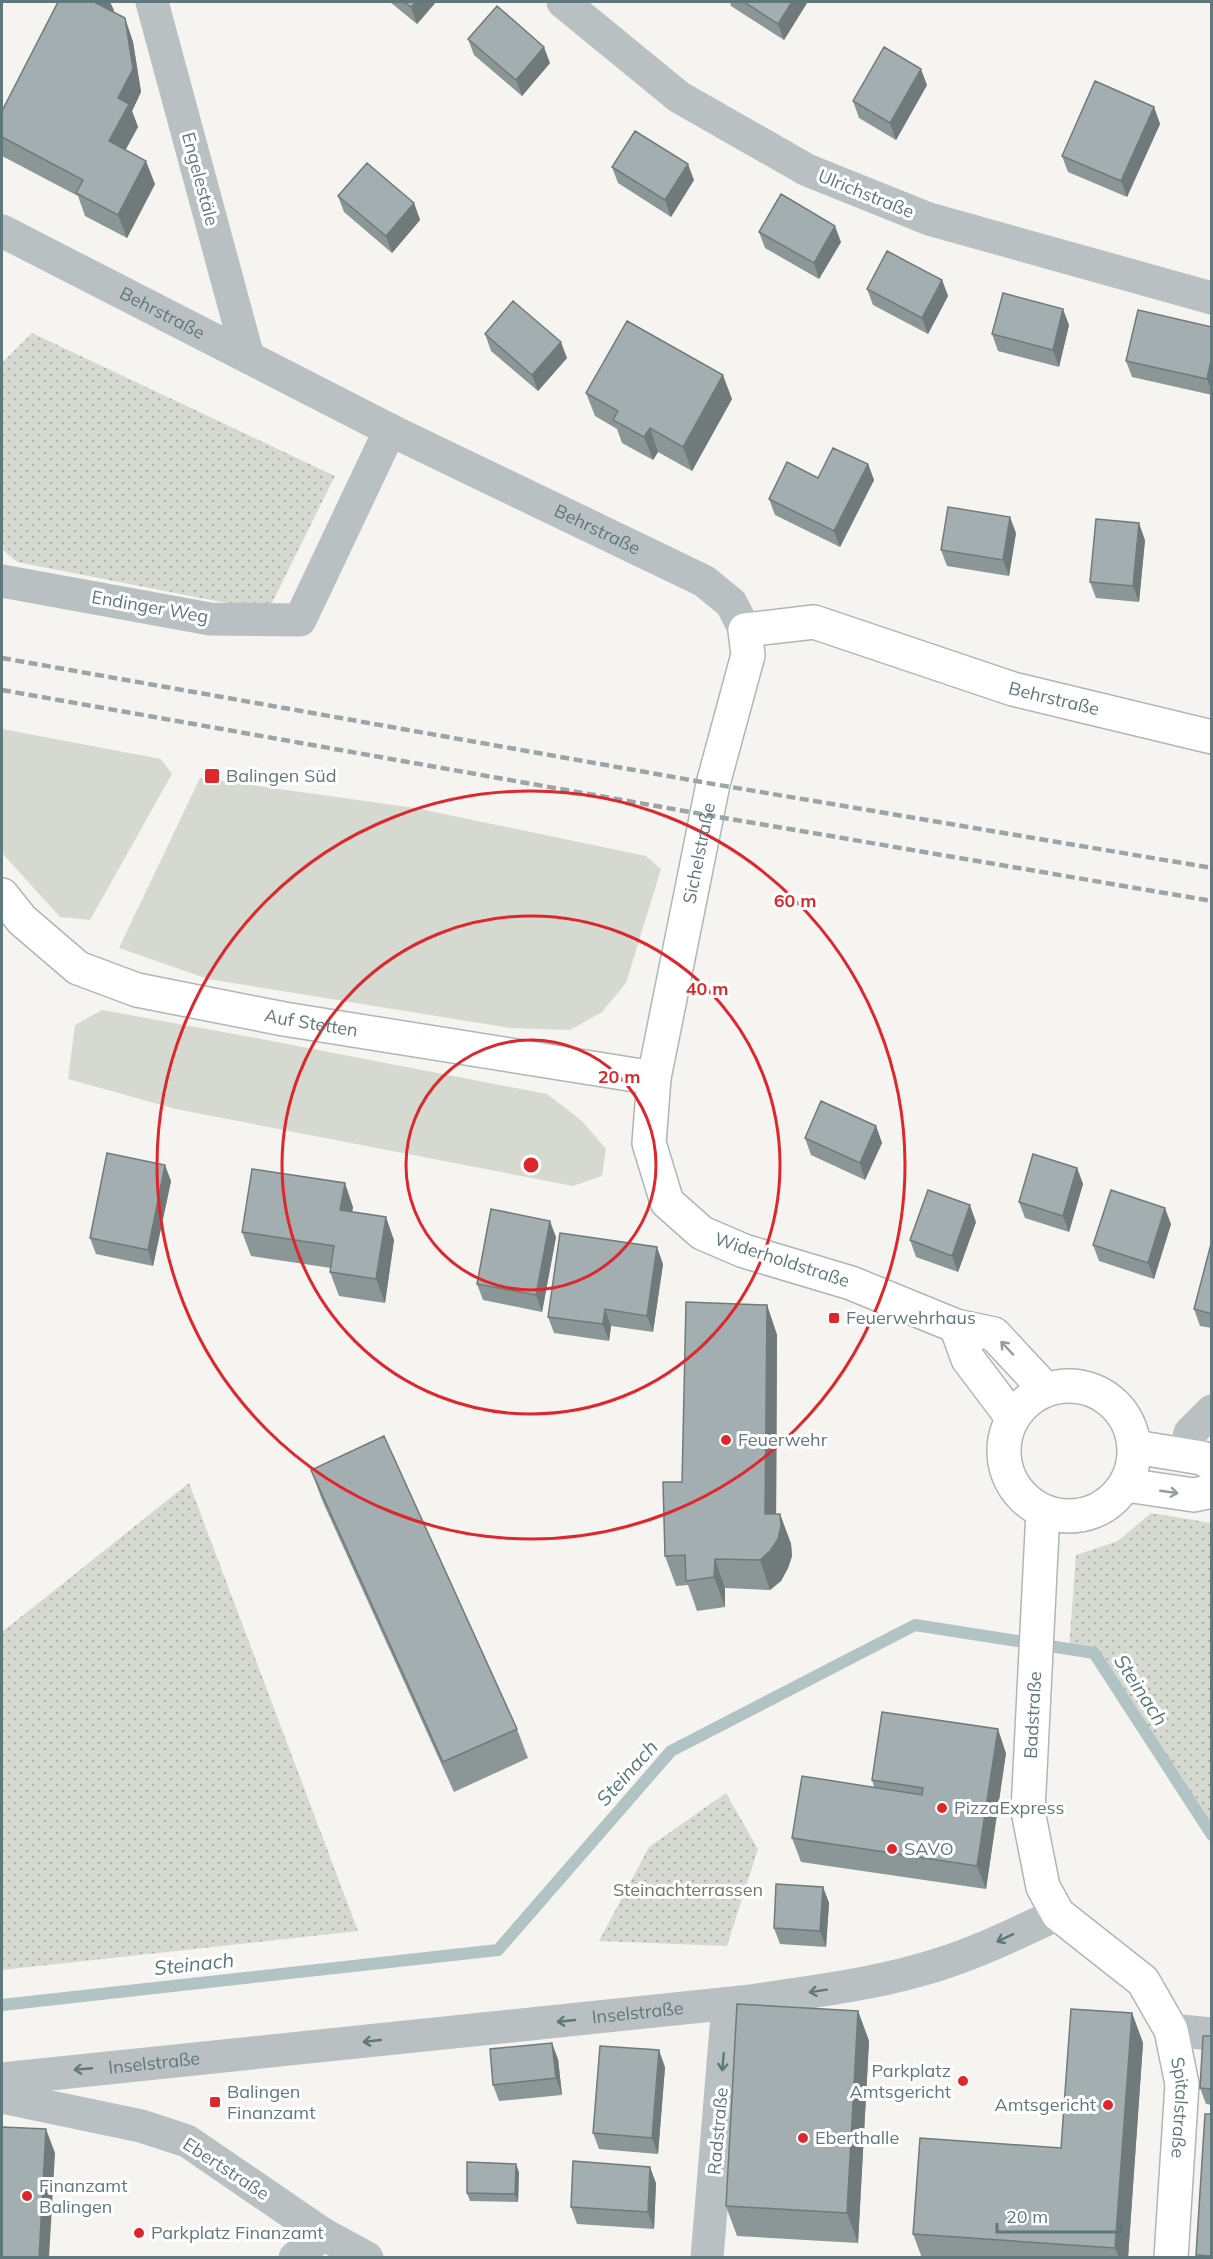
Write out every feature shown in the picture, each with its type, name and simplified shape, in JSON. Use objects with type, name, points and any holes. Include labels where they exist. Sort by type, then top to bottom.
[{"type":"street","name":"Engelestäle","points":[[152,2],[248,357]]},
{"type":"street","name":"Ulrichstraße","points":[[563,2],[679,97],[807,170],[929,219],[1212,298]]},
{"type":"street","name":"Behrstraße","points":[[2,231],[390,430],[704,581],[731,603],[746,630],[814,622],[1013,688],[1212,737]]},
{"type":"street","name":"Endinger Weg","points":[[2,581],[210,619],[300,620],[390,430]]},
{"type":"street","name":"Sichelstraße","points":[[654,1078],[713,784],[748,655],[746,630]]},
{"type":"street","name":"Auf Stetten","points":[[2,894],[22,920],[78,968],[137,990],[284,1019],[654,1078]]},
{"type":"street","name":"Widerholdstraße","points":[[654,1078],[649,1143],[667,1202],[702,1233],[744,1251],[851,1283],[956,1326],[994,1334],[1046,1390]]},
{"type":"street","points":[[956,1326],[968,1359],[1011,1416]]},
{"type":"street","points":[[1065,1385],[1093,1389],[1117,1406],[1131,1431],[1136,1447],[1126,1485],[1101,1508],[1072,1516],[1043,1510],[1019,1493],[1005,1466],[1004,1439],[1011,1416],[1046,1390],[1065,1385]]},
{"type":"street","points":[[1136,1447],[1198,1459],[1190,1433],[1212,1411]]},
{"type":"street","points":[[1126,1485],[1194,1495],[1212,1491]]},
{"type":"street","name":"Badstraße","points":[[1043,1510],[1028,1811],[1043,1887],[1058,1914]]},
{"type":"street","points":[[1058,1914],[1143,1981],[1171,2030],[1212,2034]]},
{"type":"street","name":"Inselstraße","points":[[2,2079],[729,2004],[866,1983],[939,1965],[1058,1914]]},
{"type":"street","name":"Radstraße","points":[[706,2258],[729,2004]]},
{"type":"street","name":"Spitalstraße","points":[[1171,2030],[1182,2084],[1172,2258]]},
{"type":"street","name":"Ebertstraße","points":[[2,2097],[141,2126],[187,2140],[323,2234],[367,2258]]},
{"type":"street","points":[[295,2258],[323,2234]]},
{"type":"green space","points":[[32,333],[335,476],[270,607],[221,602],[17,562],[2,549],[2,363]]},
{"type":"green space","points":[[2,729],[161,759],[172,774],[90,920],[60,917],[2,853]]},
{"type":"green space","points":[[200,778],[415,808],[646,856],[661,869],[626,983],[602,1012],[570,1030],[510,1028],[208,979],[119,948]]},
{"type":"green space","points":[[102,1010],[547,1094],[582,1121],[606,1149],[602,1176],[573,1186],[176,1109],[68,1079],[75,1025]]},
{"type":"green space","points":[[189,1483],[358,1931],[2,1970],[2,1632]]},
{"type":"green space","points":[[1151,1513],[1211,1523],[1211,1835],[1095,1653],[1069,1649],[1076,1555],[1118,1541]]},
{"type":"green space","name":"Steinachterrassen","points":[[726,1793],[758,1849],[727,1946],[599,1941],[649,1847]]},
{"type":"building","points":[[58,2],[97,2],[125,18],[133,69],[118,98],[129,104],[109,141],[146,161],[118,215],[76,193],[83,180],[2,137],[2,111]]},
{"type":"building","points":[[404,2],[416,2],[411,7]]},
{"type":"building","points":[[744,2],[792,2],[778,24]]},
{"type":"building","points":[[497,6],[544,47],[516,80],[468,39]]},
{"type":"building","points":[[884,47],[921,69],[890,123],[853,101]]},
{"type":"building","points":[[1095,81],[1154,107],[1121,181],[1062,156]]},
{"type":"building","points":[[635,131],[688,164],[665,200],[612,167]]},
{"type":"building","points":[[367,163],[414,203],[386,236],[338,196]]},
{"type":"building","points":[[781,194],[835,226],[814,263],[759,232]]},
{"type":"building","points":[[887,251],[942,280],[922,318],[867,289]]},
{"type":"building","points":[[1003,293],[1063,309],[1053,350],[992,334]]},
{"type":"building","points":[[513,301],[561,342],[532,375],[485,334]]},
{"type":"building","points":[[1138,310],[1212,327],[1212,356],[1207,379],[1126,361]]},
{"type":"building","points":[[627,321],[723,375],[683,447],[650,428],[644,437],[613,420],[618,411],[586,393]]},
{"type":"building","points":[[833,448],[868,464],[834,531],[769,499],[787,462],[818,478]]},
{"type":"building","points":[[948,507],[1010,517],[1003,560],[941,550]]},
{"type":"building","points":[[1096,519],[1139,523],[1133,586],[1090,582]]},
{"type":"building","points":[[821,1101],[876,1126],[860,1163],[805,1138]]},
{"type":"building","points":[[107,1153],[165,1165],[148,1250],[90,1238]]},
{"type":"building","points":[[1033,1154],[1077,1168],[1063,1216],[1019,1202]]},
{"type":"building","points":[[252,1169],[345,1183],[340,1210],[386,1217],[376,1279],[330,1272],[334,1246],[242,1232]]},
{"type":"building","points":[[928,1190],[970,1205],[952,1256],[910,1240]]},
{"type":"building","points":[[1111,1190],[1165,1208],[1148,1263],[1093,1245]]},
{"type":"building","points":[[491,1209],[550,1221],[536,1295],[477,1284]]},
{"type":"building","points":[[560,1233],[657,1247],[647,1316],[605,1309],[603,1324],[548,1317]]},
{"type":"building","points":[[1212,1244],[1212,1314],[1194,1309]]},
{"type":"building","points":[[686,1302],[767,1305],[765,1514],[780,1514],[781,1526],[778,1539],[760,1560],[715,1559],[714,1577],[686,1581],[685,1555],[665,1556],[663,1482],[682,1482]]},
{"type":"building","points":[[384,1436],[517,1729],[443,1762],[311,1470]]},
{"type":"building","points":[[882,1712],[998,1729],[977,1866],[792,1838],[802,1776],[922,1795],[923,1788],[872,1780]]},
{"type":"building","points":[[776,1884],[823,1887],[820,1931],[774,1928]]},
{"type":"building","name":"Eberthalle","points":[[737,2004],[858,2011],[847,2213],[726,2206]]},
{"type":"building","name":"Amtsgericht","points":[[1071,2009],[1132,2013],[1115,2248],[913,2234],[920,2138],[1061,2148]]},
{"type":"building","points":[[1203,2036],[1212,2036],[1212,2089],[1200,2088]]},
{"type":"building","points":[[552,2043],[556,2078],[493,2085],[490,2049]]},
{"type":"building","points":[[600,2046],[659,2050],[652,2138],[593,2133]]},
{"type":"building","points":[[1205,2114],[1212,2114],[1212,2256],[1196,2255]]},
{"type":"building","name":"Finanzamt Balingen","points":[[2,2127],[46,2129],[39,2258],[2,2258]]},
{"type":"building","points":[[573,2161],[650,2167],[648,2212],[571,2207]]},
{"type":"building","points":[[467,2162],[516,2164],[515,2194],[467,2193]]},
{"type":"waterway","name":"Steinach","points":[[2,2005],[498,1950],[671,1751],[915,1625],[1094,1653],[1212,1835]]},
{"type":"railway","points":[[2,658],[713,784],[1212,868]]},
{"type":"railway","points":[[2,690],[707,815],[1212,901]]},
{"type":"place","name":"Balingen Süd","points":[[212,776]]},
{"type":"place","name":"Feuerwehrhaus","points":[[834,1318]]},
{"type":"place","name":"Feuerwehr","points":[[726,1440]]},
{"type":"place","name":"PizzaExpress","points":[[942,1808]]},
{"type":"place","name":"SAVO","points":[[892,1849]]},
{"type":"place","name":"Parkplatz Amtsgericht","points":[[963,2081]]},
{"type":"place","name":"Balingen Finanzamt","points":[[215,2102]]},
{"type":"place","name":"Amtsgericht","points":[[1108,2105]]},
{"type":"place","name":"Eberthalle","points":[[803,2138]]},
{"type":"place","name":"Finanzamt Balingen","points":[[27,2196]]},
{"type":"place","name":"Parkplatz Finanzamt","points":[[139,2233]]}]
